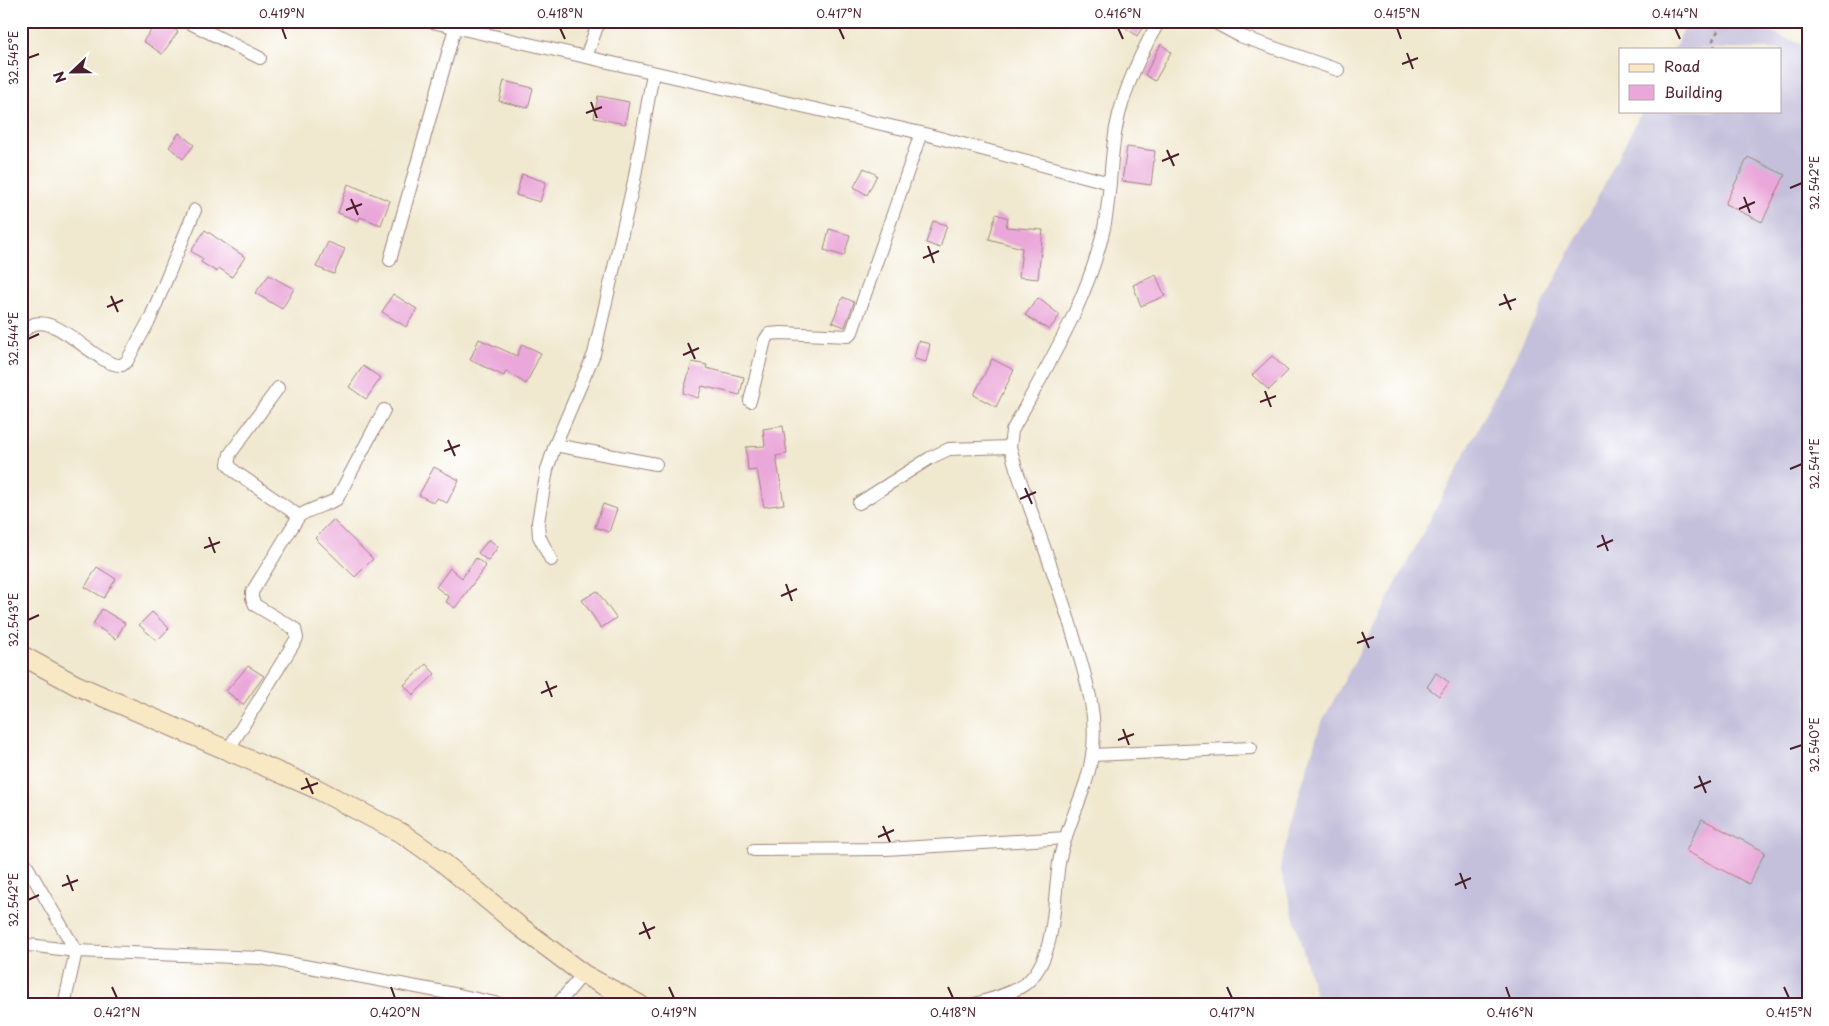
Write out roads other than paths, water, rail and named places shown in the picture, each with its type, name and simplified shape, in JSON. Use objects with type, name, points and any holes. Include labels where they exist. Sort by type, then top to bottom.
[{"type":"street","points":[[186,21],[260,58]]},
{"type":"street","points":[[428,21],[921,133],[1110,183]]},
{"type":"street","points":[[586,57],[598,21]]},
{"type":"street","points":[[972,1005],[1009,992],[1024,984],[1038,971],[1049,945],[1060,861],[1066,838],[1084,789],[1092,755],[1094,730],[1092,700],[1067,610],[1034,522],[1010,447],[1012,431],[1078,308],[1093,267],[1104,227],[1114,140],[1120,111],[1133,72],[1159,21]]},
{"type":"street","points":[[1212,21],[1240,36],[1338,70]]},
{"type":"street","points":[[390,260],[455,28]]},
{"type":"street","points":[[551,560],[539,536],[538,522],[547,470],[555,445],[594,354],[634,181],[653,73]]},
{"type":"street","points":[[750,401],[765,340],[770,334],[848,336],[852,332],[921,133]]},
{"type":"street","points":[[21,333],[34,324],[45,323],[72,336],[114,364],[122,365],[127,362],[150,319],[195,210]]},
{"type":"street","points":[[278,388],[230,454],[228,464],[234,471],[299,516]]},
{"type":"street","points":[[228,750],[297,638],[295,629],[255,606],[252,592],[299,516],[310,509],[327,505],[337,499],[384,410]]},
{"type":"street","points":[[555,445],[656,464]]},
{"type":"street","points":[[859,504],[930,458],[949,449],[1010,447]]},
{"type":"street","points":[[21,655],[76,685],[315,788],[403,834],[440,860],[519,926],[583,974],[640,1005]]},
{"type":"street","points":[[1092,755],[1250,748]]},
{"type":"street","points":[[754,850],[886,849],[1066,838]]},
{"type":"street","points":[[21,856],[76,951],[64,1005]]},
{"type":"street","points":[[21,944],[76,951],[261,958],[504,1005]]},
{"type":"street","points":[[557,1005],[583,974]]}]
